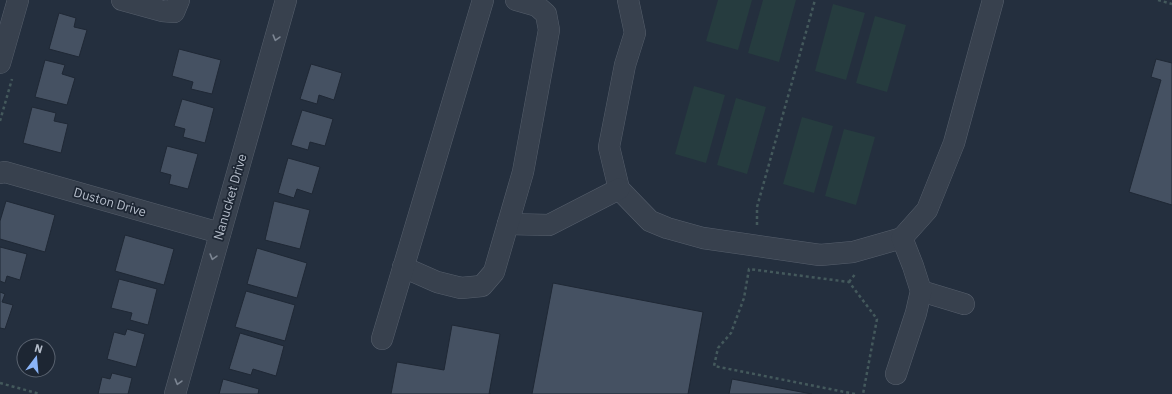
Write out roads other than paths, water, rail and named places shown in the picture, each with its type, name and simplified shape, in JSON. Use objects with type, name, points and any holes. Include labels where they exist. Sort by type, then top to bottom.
[{"type":"street","points":[[0,63],[18,0]]},
{"type":"street","points":[[122,0],[162,11],[177,6]]},
{"type":"street","name":"Nanucket Drive","points":[[175,394],[286,0]]},
{"type":"street","points":[[382,339],[483,0]]},
{"type":"street","points":[[403,266],[437,282],[461,288],[482,286],[494,272],[523,172],[549,30],[546,14],[537,6],[516,0]]},
{"type":"street","points":[[628,0],[634,33],[625,65],[609,147],[618,189],[650,221],[667,228],[703,238],[820,255],[853,252],[902,238],[927,210],[954,143],[993,0]]},
{"type":"street","name":"Duston Drive","points":[[0,173],[5,172],[220,233]]},
{"type":"street","points":[[508,224],[549,225],[618,189]]},
{"type":"street","points":[[896,374],[916,313],[921,291],[902,238]]},
{"type":"street","points":[[921,291],[964,304]]}]
